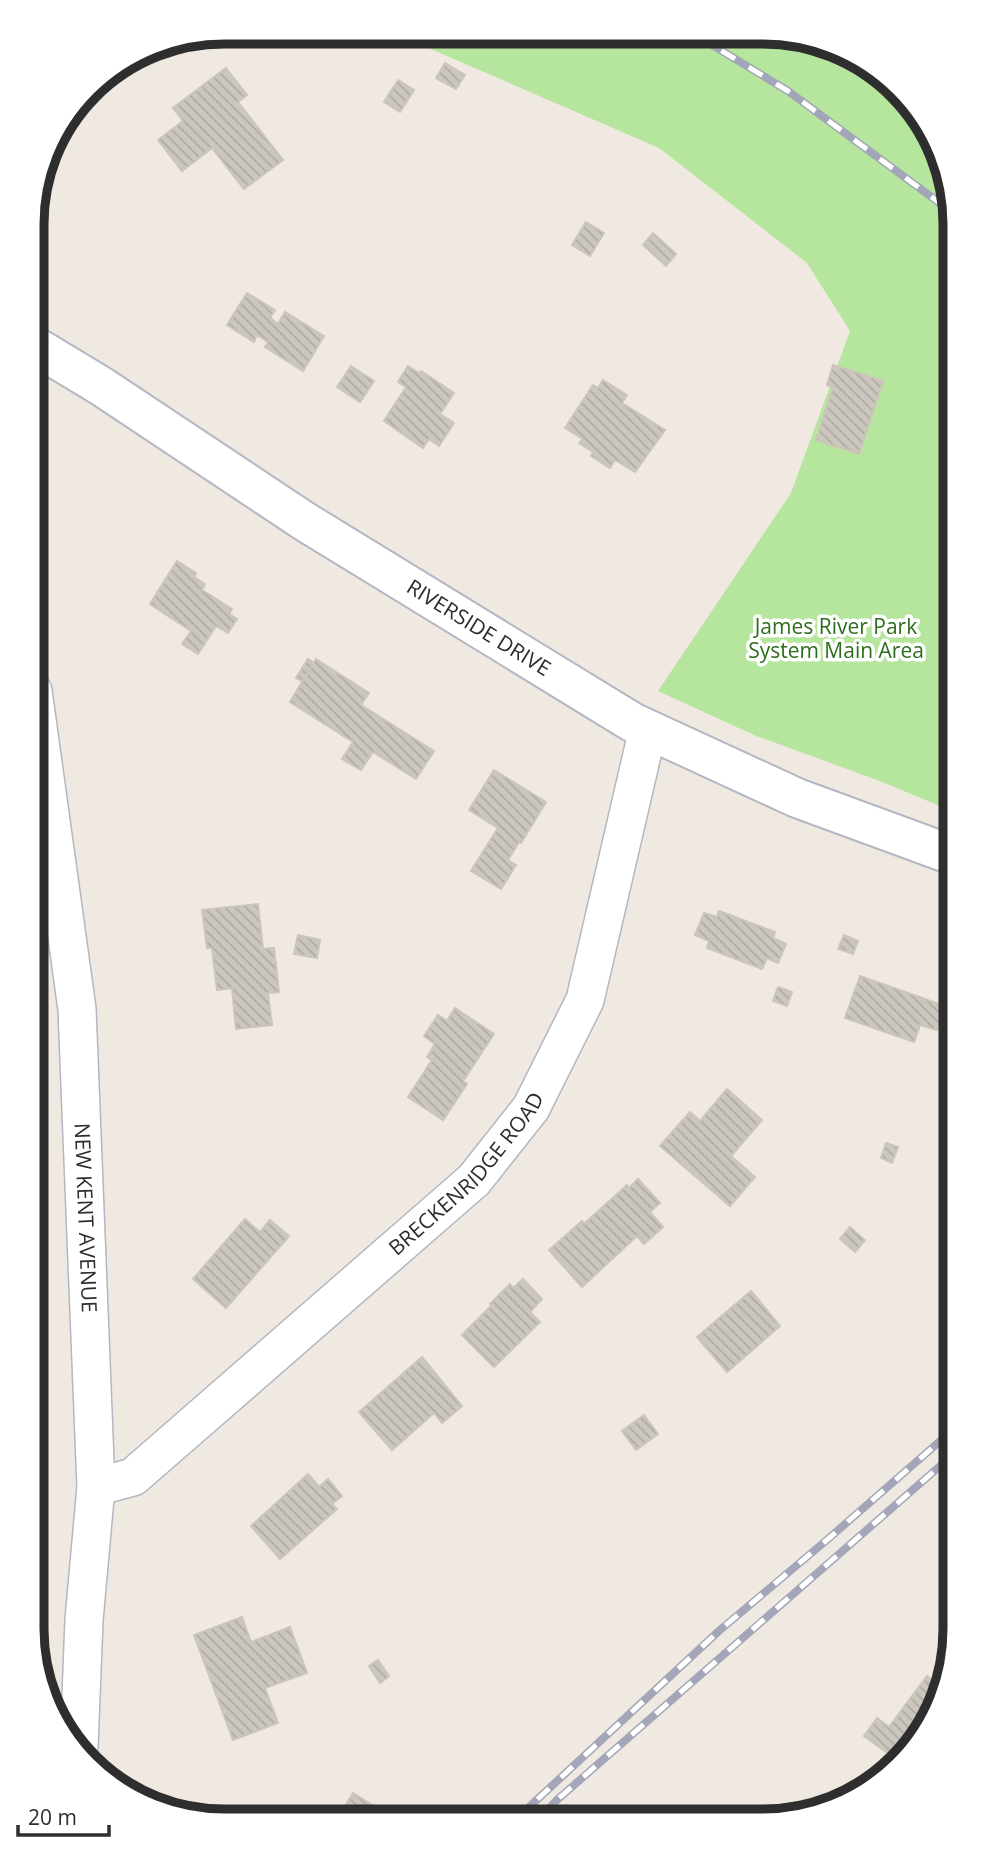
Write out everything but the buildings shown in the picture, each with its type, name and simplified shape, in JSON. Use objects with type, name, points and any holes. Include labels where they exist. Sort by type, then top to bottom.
[{"type":"street","name":"RIVERSIDE DRIVE","points":[[44,352],[101,386],[304,522],[632,722],[797,798],[943,852]]},
{"type":"street","name":"BRECKENRIDGE ROAD","points":[[96,1487],[133,1477],[474,1180],[531,1108],[585,1000],[648,729]]},
{"type":"street","name":"NEW KENT AVENUE","points":[[44,813],[78,1009],[96,1487],[84,1620],[79,1736]]},
{"type":"green space","name":"James River Park System Main Area","points":[[419,44],[775,44],[798,47],[843,62],[863,74],[899,105],[913,124],[934,166],[942,200],[943,807],[754,735],[658,691],[791,493],[850,331],[807,263],[659,148]]},
{"type":"railway","points":[[710,44],[788,91],[942,205]]},
{"type":"railway","points":[[527,1809],[720,1630],[943,1438]]},
{"type":"railway","points":[[548,1809],[943,1463]]}]
